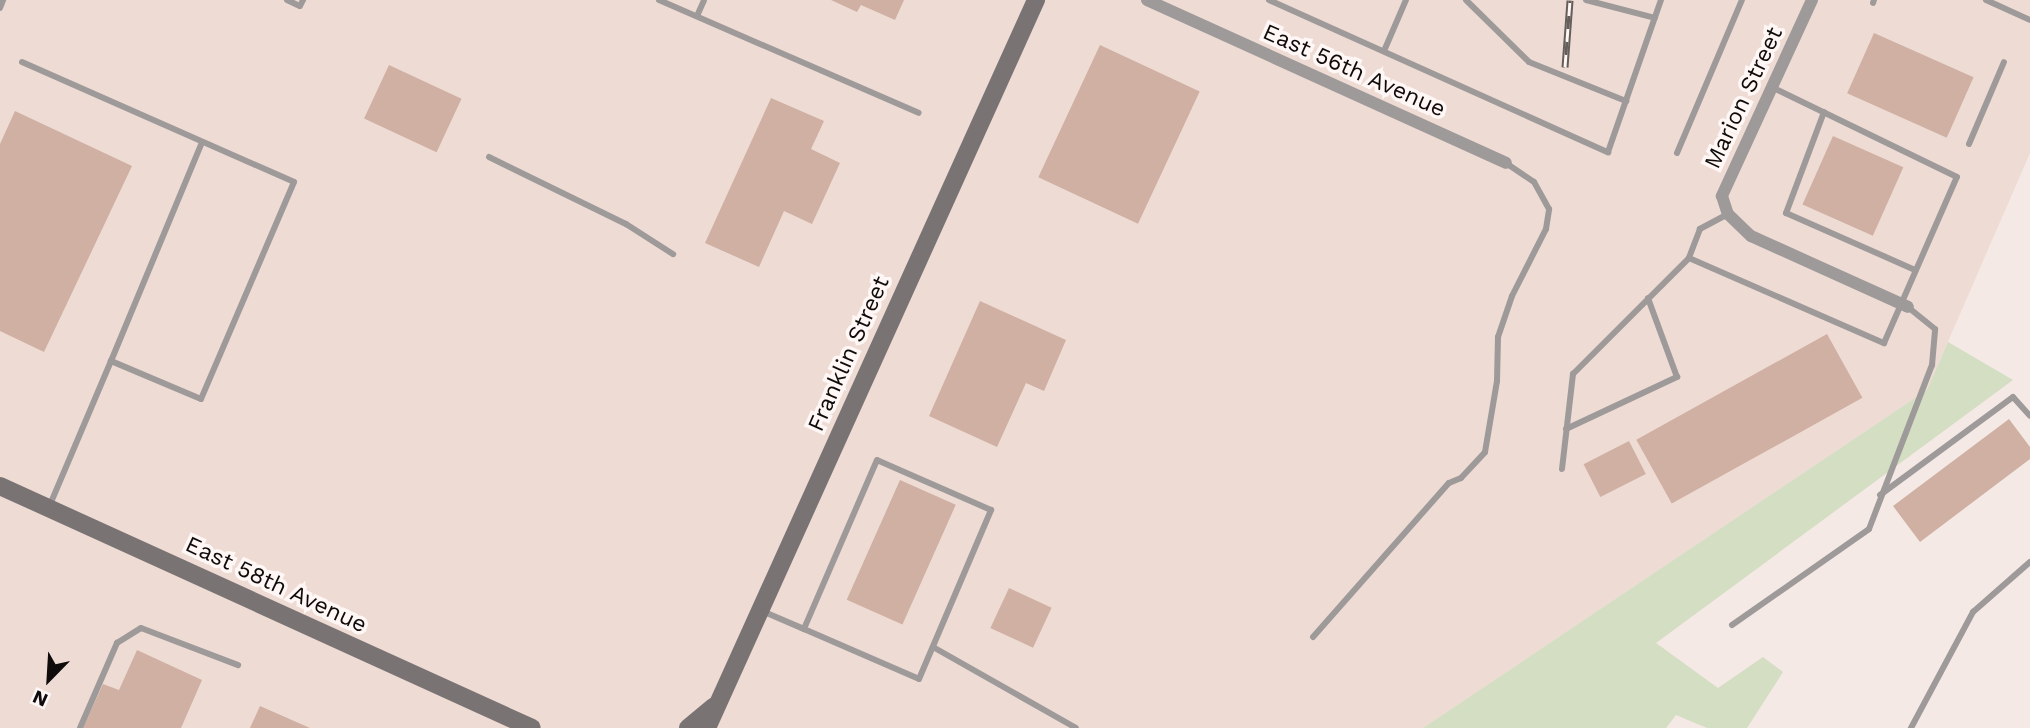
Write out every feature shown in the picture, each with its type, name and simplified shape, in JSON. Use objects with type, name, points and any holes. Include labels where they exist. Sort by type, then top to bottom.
[{"type":"street","name":"Franklin Street","points":[[714,718],[760,610],[1036,0]]},
{"type":"street","name":"East 56th Avenue","points":[[1147,0],[1506,163]]},
{"type":"street","name":"Marion Street","points":[[1728,214],[1722,195],[1812,0]]},
{"type":"street","points":[[1728,214],[1751,236],[1904,305]]},
{"type":"street","name":"East 58th Avenue","points":[[0,486],[532,728]]},
{"type":"street","points":[[688,728],[714,718]]},
{"type":"lane","points":[[0,8],[4,0]]},
{"type":"lane","points":[[287,0],[300,6],[303,0]]},
{"type":"lane","points":[[659,0],[919,113]]},
{"type":"lane","points":[[697,16],[704,0]]},
{"type":"lane","points":[[1269,0],[1608,152],[1661,0]]},
{"type":"lane","points":[[1384,51],[1406,0]]},
{"type":"lane","points":[[1466,0],[1530,62],[1626,101]]},
{"type":"lane","points":[[1586,0],[1655,18]]},
{"type":"lane","points":[[1677,153],[1742,0]]},
{"type":"lane","points":[[1986,0],[2030,20]]},
{"type":"lane","points":[[22,62],[294,182],[201,399],[111,360]]},
{"type":"lane","points":[[1969,144],[2004,62]]},
{"type":"lane","points":[[1689,258],[1884,342],[1904,305],[1914,270],[1957,177],[1772,86]]},
{"type":"lane","points":[[1824,112],[1786,213],[1914,270]]},
{"type":"lane","points":[[49,508],[202,142]]},
{"type":"lane","points":[[489,157],[626,224],[673,254]]},
{"type":"lane","points":[[1313,637],[1449,483],[1461,478],[1485,452],[1497,382],[1498,337],[1512,296],[1546,229],[1549,209],[1534,182],[1506,163]]},
{"type":"lane","points":[[1562,468],[1573,374],[1689,258],[1700,229],[1728,214]]},
{"type":"lane","points":[[1566,429],[1677,377],[1648,298]]},
{"type":"lane","points":[[1732,625],[1869,528],[1879,496],[1932,365],[1935,329],[1904,305]]},
{"type":"lane","points":[[1879,496],[2013,397],[2030,416]]},
{"type":"lane","points":[[760,610],[919,679],[991,510],[877,460],[804,629]]},
{"type":"lane","points":[[1911,728],[1973,612],[2030,562]]},
{"type":"lane","points":[[80,728],[117,643],[141,628],[238,665]]},
{"type":"lane","points":[[933,647],[1076,728]]},
{"type":"shaded area","points":[[0,0],[2030,0],[2030,153],[1927,390],[1423,728],[0,728]]},
{"type":"green space","points":[[1948,342],[2013,380],[1656,643],[1718,688],[1763,657],[1783,672],[1747,728],[1707,728],[1676,715],[1666,728],[1423,728],[1927,390]]},
{"type":"building","points":[[831,0],[904,0],[895,20],[861,5],[857,12]]},
{"type":"building","points":[[1874,33],[1974,77],[1947,138],[1847,93]]},
{"type":"building","points":[[1100,45],[1200,91],[1138,224],[1038,177]]},
{"type":"building","points":[[389,65],[462,99],[437,152],[364,118]]},
{"type":"building","points":[[771,98],[824,121],[811,149],[840,163],[812,224],[784,211],[759,267],[705,243]]},
{"type":"building","points":[[15,111],[132,166],[44,352],[0,331],[0,144]]},
{"type":"building","points":[[1833,136],[1903,167],[1873,236],[1802,205]]},
{"type":"building","points":[[980,301],[1066,340],[1044,391],[1026,383],[997,447],[929,416]]},
{"type":"building","points":[[1827,334],[1862,398],[1672,504],[1636,440]]},
{"type":"building","points":[[2009,419],[2030,447],[2030,459],[1920,542],[1893,506]]},
{"type":"building","points":[[1629,441],[1646,474],[1600,497],[1584,464]]},
{"type":"building","points":[[900,480],[956,505],[902,624],[847,600]]},
{"type":"building","points":[[1009,588],[1052,608],[1033,648],[990,628]]},
{"type":"building","points":[[137,650],[202,680],[181,728],[83,728],[103,684],[119,690]]},
{"type":"building","points":[[260,706],[310,728],[250,728]]},
{"type":"railway","points":[[1565,67],[1570,0]]}]
